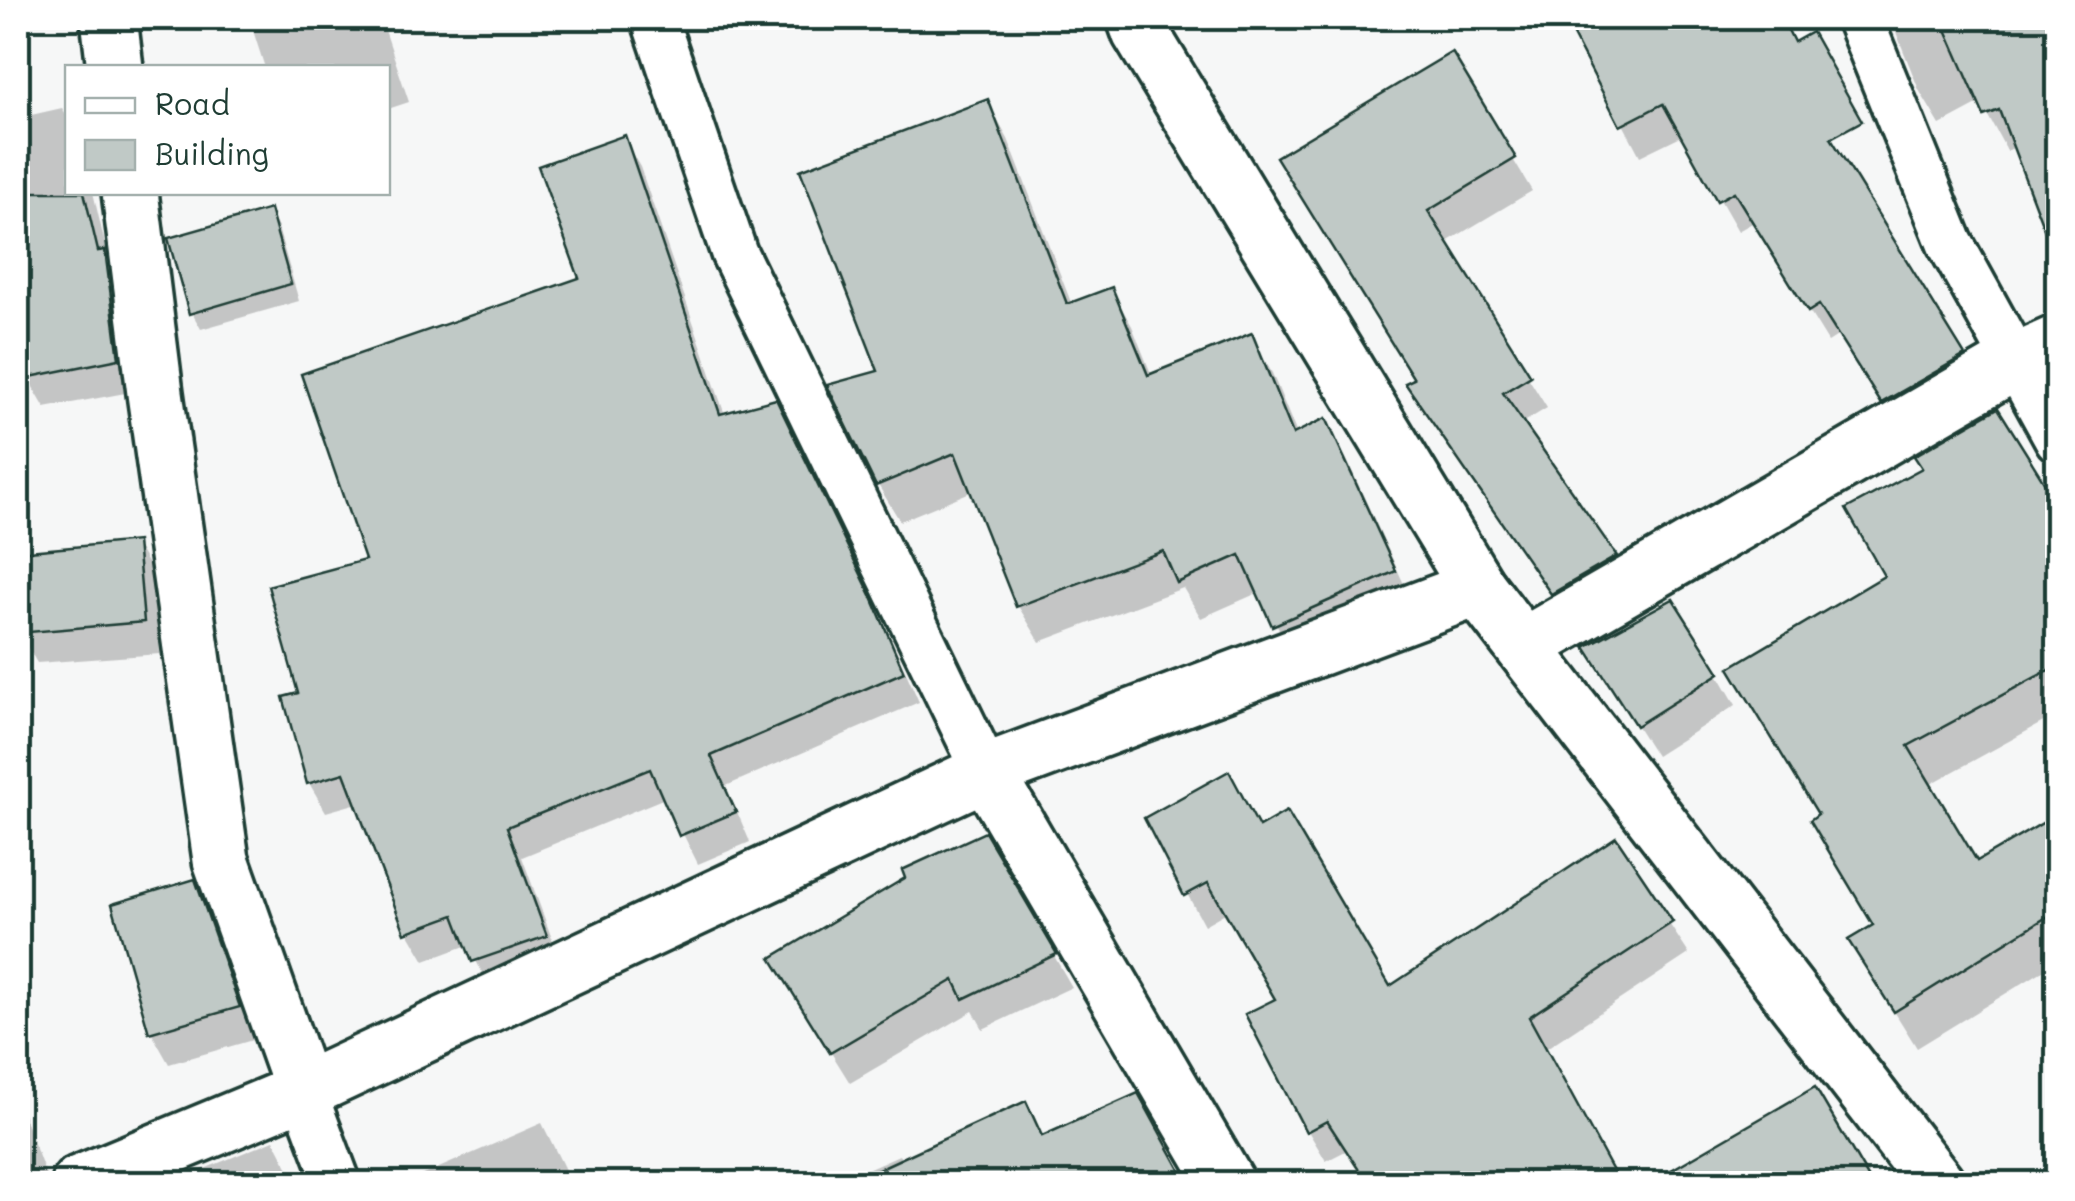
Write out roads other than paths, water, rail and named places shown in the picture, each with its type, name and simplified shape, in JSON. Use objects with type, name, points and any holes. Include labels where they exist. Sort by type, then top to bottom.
[{"type":"street","points":[[109,18],[115,65]]},
{"type":"street","points":[[1135,18],[1478,588],[1937,1184]]},
{"type":"street","points":[[130,195],[221,860],[303,1091]]},
{"type":"street","points":[[1524,646],[2036,352]]},
{"type":"street","points":[[79,1184],[303,1091],[986,772],[1478,588]]},
{"type":"street","points":[[986,772],[1228,1184]]},
{"type":"lane","points":[[654,18],[734,254],[986,772]]},
{"type":"lane","points":[[1859,18],[1950,243],[2036,352],[2058,439]]},
{"type":"lane","points":[[303,1091],[338,1184]]}]
